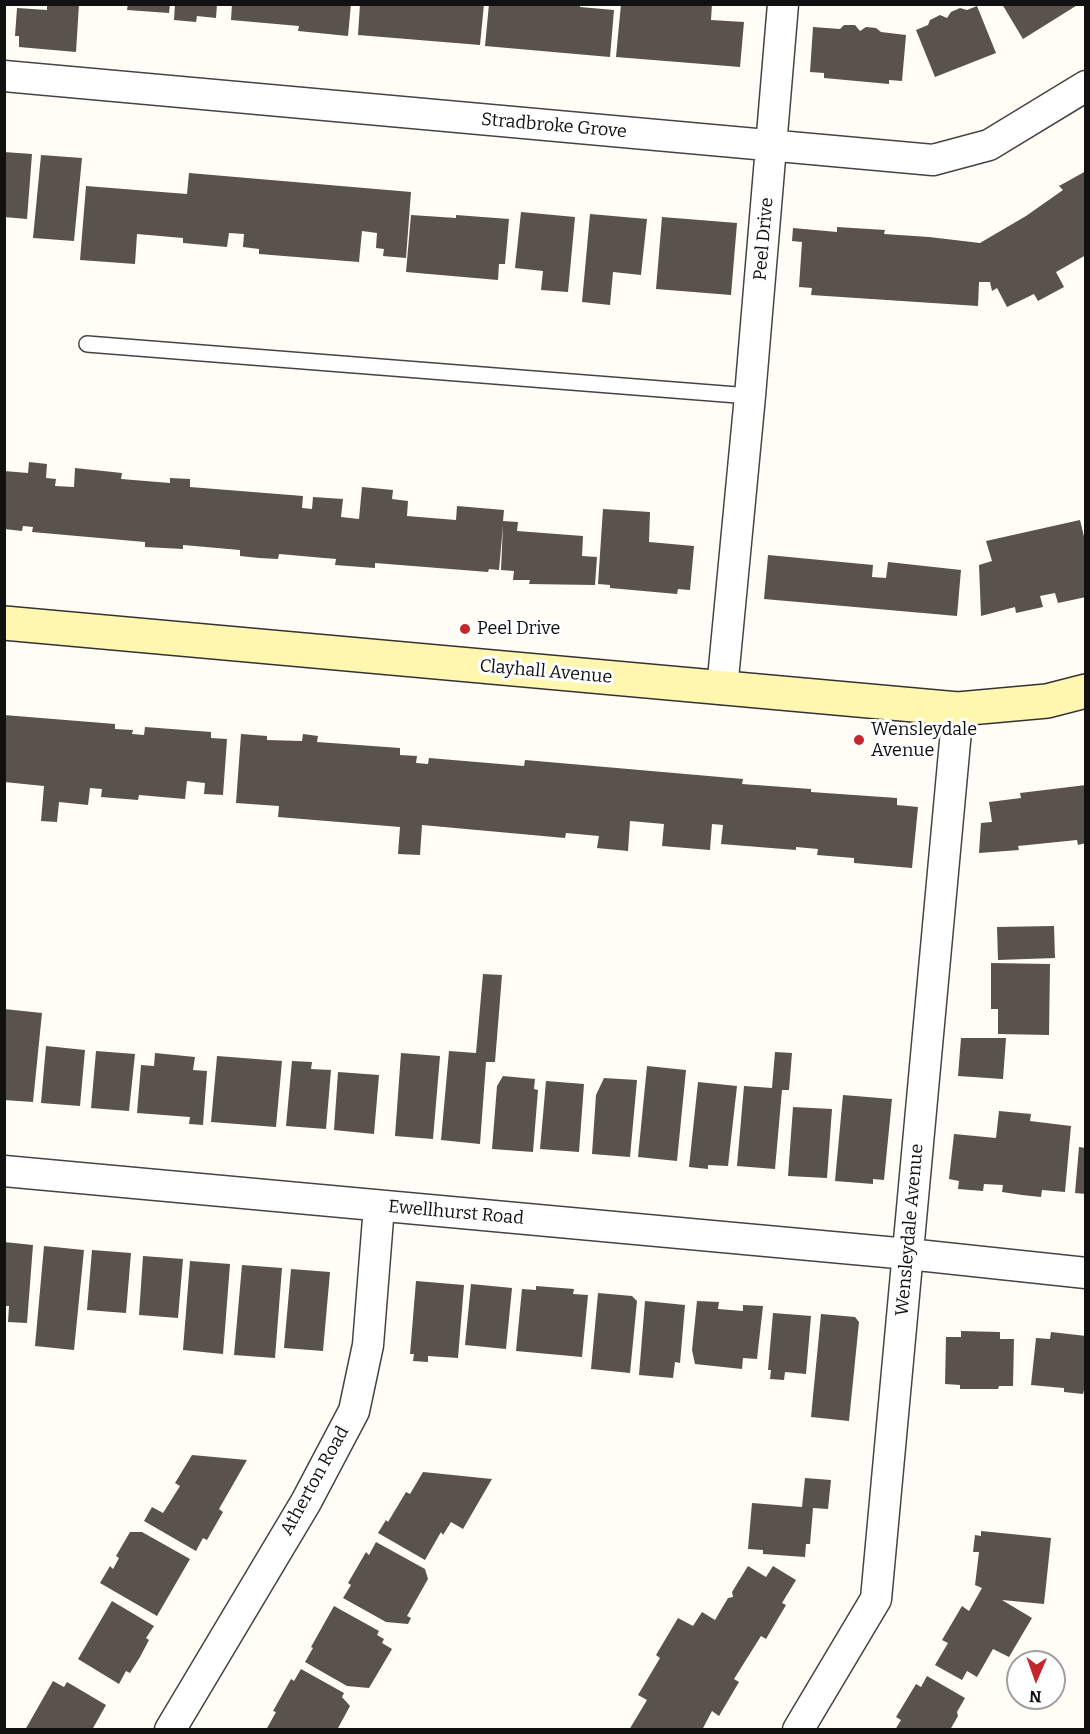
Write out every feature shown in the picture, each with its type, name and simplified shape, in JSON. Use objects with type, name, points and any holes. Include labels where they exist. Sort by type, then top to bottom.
[{"type":"street","name":"Peel Drive","points":[[722,689],[750,396],[783,4]]},
{"type":"street","name":"Stradbroke Grove","points":[[4,76],[933,160],[989,145],[1086,86]]},
{"type":"street","name":"Clayhall Avenue","points":[[4,623],[958,709],[1047,701],[1086,691]]},
{"type":"street","name":"Wensleydale Avenue","points":[[798,1730],[876,1599],[958,709]]},
{"type":"street","name":"Ewellhurst Road","points":[[4,1171],[908,1254],[1086,1273]]},
{"type":"street","name":"Atherton Road","points":[[170,1730],[306,1502],[354,1412],[368,1345],[379,1206]]},
{"type":"lane","points":[[87,344],[750,396]]},
{"type":"building","points":[[47,4],[79,4],[76,52],[19,47],[19,36],[15,36],[17,8],[47,10]]},
{"type":"building","points":[[128,4],[170,4],[169,13],[127,10]]},
{"type":"building","points":[[175,4],[217,4],[216,18],[197,16],[196,22],[174,20]]},
{"type":"building","points":[[232,4],[351,4],[348,36],[298,31],[299,26],[231,20]]},
{"type":"building","points":[[360,4],[484,4],[480,45],[358,35]]},
{"type":"building","points":[[489,4],[580,4],[580,7],[614,10],[610,57],[485,46]]},
{"type":"building","points":[[621,4],[712,4],[711,20],[744,22],[740,67],[616,57]]},
{"type":"building","points":[[1002,4],[1079,4],[1023,39]]},
{"type":"building","points":[[977,6],[996,53],[935,77],[916,30],[928,25],[930,20],[940,15],[947,18],[951,12],[960,8],[967,10]]},
{"type":"building","points":[[844,25],[855,25],[860,31],[866,27],[876,28],[881,32],[906,35],[902,81],[889,80],[889,84],[824,78],[824,73],[810,72],[813,27],[840,29]]},
{"type":"building","points":[[4,152],[32,154],[27,219],[4,217]]},
{"type":"building","points":[[41,155],[82,158],[74,241],[33,238]]},
{"type":"building","points":[[1086,171],[1086,255],[1056,272],[1064,287],[1038,301],[1034,294],[1007,307],[997,288],[992,291],[990,282],[979,282],[978,306],[811,295],[812,288],[799,287],[802,242],[792,241],[793,228],[837,232],[837,227],[885,230],[884,234],[980,243],[1026,216],[1063,190],[1059,186]]},
{"type":"building","points":[[189,173],[411,192],[406,258],[383,256],[384,249],[376,248],[377,233],[362,231],[359,262],[259,254],[259,249],[243,247],[244,234],[229,233],[227,247],[183,243],[183,238],[137,234],[135,264],[80,260],[86,186],[187,194]]},
{"type":"building","points":[[521,212],[575,217],[568,292],[541,290],[543,271],[515,268]]},
{"type":"building","points":[[590,214],[647,219],[641,275],[613,272],[610,305],[582,302]]},
{"type":"building","points":[[411,215],[456,218],[456,215],[509,219],[505,264],[499,264],[498,280],[406,272]]},
{"type":"building","points":[[662,217],[737,223],[731,295],[656,289]]},
{"type":"building","points":[[29,462],[47,464],[46,478],[56,479],[55,486],[74,487],[75,468],[122,473],[121,479],[170,483],[170,478],[190,479],[190,487],[303,496],[302,508],[312,509],[313,497],[343,499],[341,517],[359,519],[362,487],[393,490],[392,499],[408,501],[407,516],[456,520],[457,506],[504,510],[503,521],[518,522],[517,531],[583,536],[582,556],[597,557],[595,585],[529,584],[530,580],[513,580],[514,571],[501,570],[503,525],[499,570],[489,569],[488,572],[375,563],[375,568],[335,565],[336,559],[279,554],[278,559],[259,558],[240,556],[240,550],[183,545],[183,549],[145,547],[145,542],[32,532],[33,527],[23,526],[22,531],[4,529],[4,471],[28,473]]},
{"type":"building","points":[[603,509],[650,512],[649,542],[694,546],[690,590],[678,589],[677,594],[610,588],[610,585],[598,584]]},
{"type":"building","points":[[1080,520],[1086,545],[1086,597],[1058,603],[1055,593],[1040,596],[1043,607],[1016,613],[1015,607],[981,616],[979,565],[992,561],[986,541]]},
{"type":"building","points":[[768,555],[873,565],[872,577],[886,578],[888,562],[961,570],[957,616],[764,599]]},
{"type":"building","points":[[4,715],[115,724],[115,729],[133,730],[132,734],[144,735],[145,727],[211,732],[211,738],[227,739],[223,795],[204,794],[205,783],[187,781],[185,799],[139,795],[138,800],[101,797],[102,789],[90,788],[88,805],[59,802],[57,822],[41,821],[44,786],[4,782]]},
{"type":"building","points":[[241,734],[267,736],[267,740],[302,741],[303,734],[318,736],[317,742],[400,748],[400,755],[417,756],[416,763],[428,764],[429,758],[524,766],[525,760],[743,779],[742,784],[897,798],[897,805],[918,807],[912,868],[854,863],[854,858],[817,855],[818,849],[796,847],[796,850],[721,844],[723,825],[712,824],[710,850],[662,846],[664,824],[630,821],[628,851],[597,848],[599,836],[566,833],[565,838],[422,825],[420,855],[398,854],[400,827],[278,817],[279,806],[236,803]]},
{"type":"building","points":[[1086,785],[1086,843],[1078,845],[1077,840],[1018,846],[1019,850],[979,853],[981,823],[992,822],[989,802],[1021,798],[1020,793]]},
{"type":"building","points":[[1054,926],[1055,958],[998,960],[997,927]]},
{"type":"building","points":[[991,963],[1050,964],[1049,1035],[998,1034],[998,1009],[991,1009]]},
{"type":"building","points":[[483,974],[502,975],[495,1062],[486,1062],[480,1144],[441,1140],[449,1051],[476,1053]]},
{"type":"building","points":[[4,1009],[42,1013],[33,1102],[4,1100]]},
{"type":"building","points":[[961,1038],[1006,1038],[1003,1079],[958,1076]]},
{"type":"building","points":[[46,1046],[85,1050],[80,1106],[41,1103]]},
{"type":"building","points":[[96,1051],[135,1054],[129,1111],[91,1108]]},
{"type":"building","points":[[775,1052],[792,1053],[789,1090],[782,1090],[775,1169],[737,1166],[744,1086],[772,1088]]},
{"type":"building","points":[[155,1053],[195,1057],[193,1070],[207,1071],[203,1125],[189,1124],[190,1117],[137,1113],[141,1065],[154,1066]]},
{"type":"building","points":[[401,1053],[440,1056],[433,1139],[395,1136]]},
{"type":"building","points":[[217,1056],[282,1061],[276,1127],[211,1122]]},
{"type":"building","points":[[292,1061],[312,1062],[311,1069],[331,1070],[326,1129],[286,1126]]},
{"type":"building","points":[[647,1066],[686,1070],[677,1161],[638,1157]]},
{"type":"building","points":[[338,1072],[379,1075],[374,1134],[334,1130]]},
{"type":"building","points":[[503,1076],[535,1079],[534,1089],[538,1090],[533,1152],[492,1149],[497,1086]]},
{"type":"building","points":[[604,1078],[637,1080],[630,1157],[592,1154],[596,1095]]},
{"type":"building","points":[[546,1081],[584,1084],[579,1152],[540,1149]]},
{"type":"building","points":[[698,1082],[737,1086],[728,1166],[708,1165],[708,1169],[689,1167]]},
{"type":"building","points":[[843,1095],[892,1099],[884,1180],[873,1179],[873,1184],[835,1181]]},
{"type":"building","points":[[793,1107],[832,1109],[827,1178],[788,1176]]},
{"type":"building","points":[[999,1111],[1031,1114],[1030,1121],[1071,1126],[1065,1192],[1042,1190],[1041,1197],[1002,1192],[1003,1185],[984,1184],[983,1191],[958,1189],[959,1181],[949,1179],[954,1134],[996,1138]]},
{"type":"building","points":[[1079,1147],[1086,1148],[1086,1194],[1075,1193]]},
{"type":"building","points":[[4,1242],[33,1245],[27,1323],[8,1322],[9,1306],[4,1306]]},
{"type":"building","points":[[44,1246],[84,1250],[74,1350],[35,1346]]},
{"type":"building","points":[[92,1250],[131,1253],[126,1313],[87,1310]]},
{"type":"building","points":[[143,1256],[183,1259],[178,1318],[139,1315]]},
{"type":"building","points":[[190,1261],[230,1264],[223,1354],[183,1350]]},
{"type":"building","points":[[242,1265],[282,1268],[275,1358],[234,1355]]},
{"type":"building","points":[[291,1269],[330,1272],[323,1351],[284,1348]]},
{"type":"building","points":[[416,1281],[464,1285],[458,1358],[428,1356],[428,1362],[413,1361],[414,1354],[410,1354]]},
{"type":"building","points":[[471,1284],[512,1288],[506,1349],[465,1345]]},
{"type":"building","points":[[536,1286],[574,1289],[573,1294],[588,1295],[582,1357],[516,1351],[522,1289],[536,1290]]},
{"type":"building","points":[[598,1293],[632,1296],[637,1301],[630,1373],[591,1369]]},
{"type":"building","points":[[645,1301],[685,1305],[680,1363],[675,1362],[673,1378],[639,1375]]},
{"type":"building","points":[[697,1301],[719,1302],[718,1309],[743,1311],[743,1305],[763,1306],[757,1359],[743,1358],[742,1369],[695,1364],[692,1350]]},
{"type":"building","points":[[773,1313],[811,1316],[806,1374],[785,1372],[784,1380],[770,1379],[771,1370],[768,1370]]},
{"type":"building","points":[[821,1314],[855,1317],[859,1322],[849,1421],[811,1417]]},
{"type":"building","points":[[961,1331],[1000,1332],[1000,1339],[1014,1339],[1013,1386],[999,1386],[998,1389],[960,1389],[960,1385],[945,1384],[946,1337],[961,1337]]},
{"type":"building","points":[[1051,1332],[1086,1336],[1086,1390],[1083,1394],[1064,1392],[1064,1388],[1031,1385],[1036,1338],[1050,1339]]},
{"type":"building","points":[[192,1455],[247,1460],[219,1509],[223,1512],[207,1540],[203,1538],[196,1551],[144,1521],[152,1507],[163,1513],[180,1486],[175,1483]]},
{"type":"building","points":[[423,1472],[492,1479],[463,1529],[451,1522],[443,1535],[441,1532],[425,1560],[378,1533],[386,1520],[388,1522],[406,1492],[410,1494]]},
{"type":"building","points":[[805,1478],[831,1480],[828,1509],[813,1508],[810,1544],[806,1544],[805,1557],[763,1554],[763,1550],[748,1549],[752,1503],[802,1507]]},
{"type":"building","points":[[981,1531],[1051,1538],[1044,1604],[1002,1600],[1032,1618],[1013,1650],[1006,1650],[1006,1656],[993,1649],[977,1677],[967,1671],[962,1680],[935,1665],[948,1643],[942,1640],[962,1606],[969,1611],[982,1588],[975,1585],[979,1552],[973,1552],[975,1535],[981,1536]]},
{"type":"building","points":[[130,1532],[142,1532],[190,1559],[157,1616],[100,1583],[110,1566],[113,1569],[119,1558],[116,1556]]},
{"type":"building","points":[[376,1542],[425,1569],[428,1579],[407,1616],[411,1618],[408,1624],[386,1622],[343,1598],[351,1585],[348,1583],[366,1552],[369,1555]]},
{"type":"building","points":[[748,1566],[766,1577],[773,1566],[796,1580],[782,1603],[786,1605],[766,1639],[761,1636],[734,1679],[739,1682],[719,1716],[712,1711],[702,1730],[629,1730],[647,1700],[638,1695],[660,1658],[656,1655],[678,1618],[693,1626],[702,1612],[715,1620],[728,1598],[733,1597],[732,1592]]},
{"type":"building","points":[[112,1601],[154,1626],[146,1638],[149,1640],[140,1657],[130,1673],[126,1671],[119,1684],[78,1659]]},
{"type":"building","points":[[334,1606],[379,1631],[377,1635],[384,1639],[382,1643],[392,1649],[369,1688],[347,1686],[305,1662]]},
{"type":"building","points":[[301,1669],[344,1693],[342,1697],[350,1706],[337,1730],[266,1730],[276,1712],[273,1711],[291,1679],[294,1681]]},
{"type":"building","points":[[927,1676],[965,1698],[950,1730],[895,1730],[901,1720],[896,1717],[916,1684],[921,1687]]},
{"type":"building","points":[[53,1681],[64,1687],[67,1682],[106,1705],[92,1730],[25,1730]]},
{"type":"place","name":"Peel Drive","points":[[465,629]]},
{"type":"place","name":"Wensleydale Avenue","points":[[859,740]]}]
